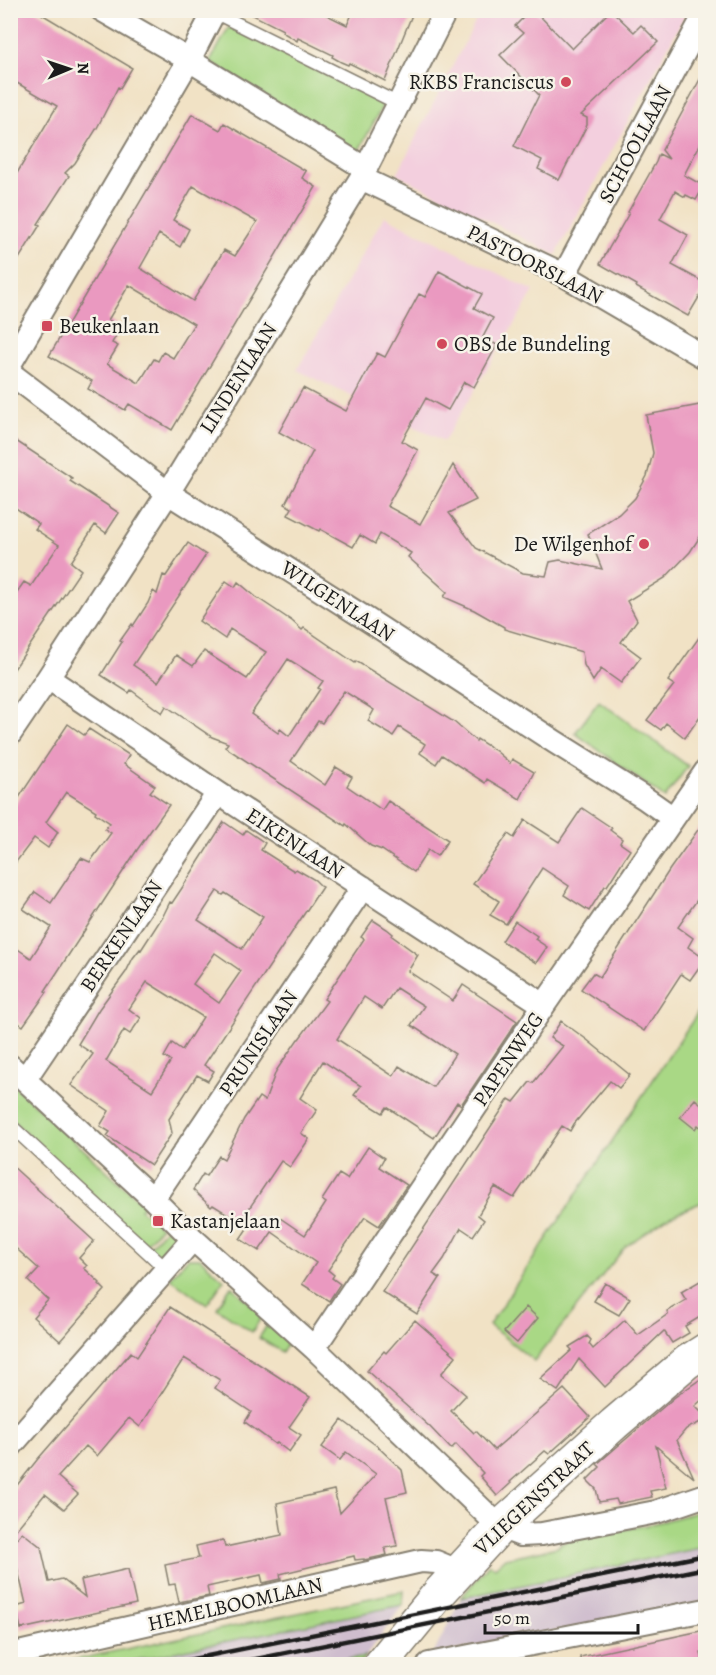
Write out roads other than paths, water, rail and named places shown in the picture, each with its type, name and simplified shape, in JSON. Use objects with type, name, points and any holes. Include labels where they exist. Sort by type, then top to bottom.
[{"type":"main road","name":"VLIEGENSTRAAT","points":[[381,1665],[458,1571],[500,1527],[614,1424],[687,1362],[705,1350]]},
{"type":"street","name":"PASTOORSLAAN","points":[[102,10],[189,60],[363,174],[564,275],[705,358]]},
{"type":"street","name":"LINDENLAAN","points":[[10,734],[168,493],[363,174],[447,10]]},
{"type":"street","points":[[10,364],[189,60],[215,11]]},
{"type":"street","name":"SCHOOLLAAN","points":[[564,275],[705,12]]},
{"type":"street","name":"WILGENLAAN","points":[[10,373],[168,493],[673,818]]},
{"type":"street","name":"EIKENLAAN","points":[[48,678],[218,793],[544,1005]]},
{"type":"street","name":"PAPENWEG","points":[[314,1348],[544,1005],[705,771]]},
{"type":"street","name":"BERKENLAAN","points":[[18,1072],[218,793]]},
{"type":"street","name":"PRUNISLAAN","points":[[153,1199],[363,886]]},
{"type":"street","points":[[18,1072],[193,1239],[314,1348],[500,1527],[521,1535],[542,1534],[656,1512],[705,1495]]},
{"type":"street","points":[[12,1440],[193,1239]]},
{"type":"street","name":"HEMELBOOMLAAN","points":[[10,1655],[421,1561],[436,1562],[458,1571]]},
{"type":"street","points":[[429,1665],[705,1610]]},
{"type":"lane","points":[[215,11],[399,104]]},
{"type":"lane","points":[[10,1125],[166,1269]]},
{"type":"railway","points":[[168,1664],[706,1555]]},
{"type":"railway","points":[[231,1664],[706,1568]]},
{"type":"place","name":"RKBS Franciscus","points":[[566,82]]},
{"type":"place","name":"Beukenlaan","points":[[47,326]]},
{"type":"place","name":"OBS de Bundeling","points":[[442,344]]},
{"type":"place","name":"De Wilgenhof","points":[[644,544]]},
{"type":"place","name":"Kastanjelaan","points":[[158,1221]]}]
